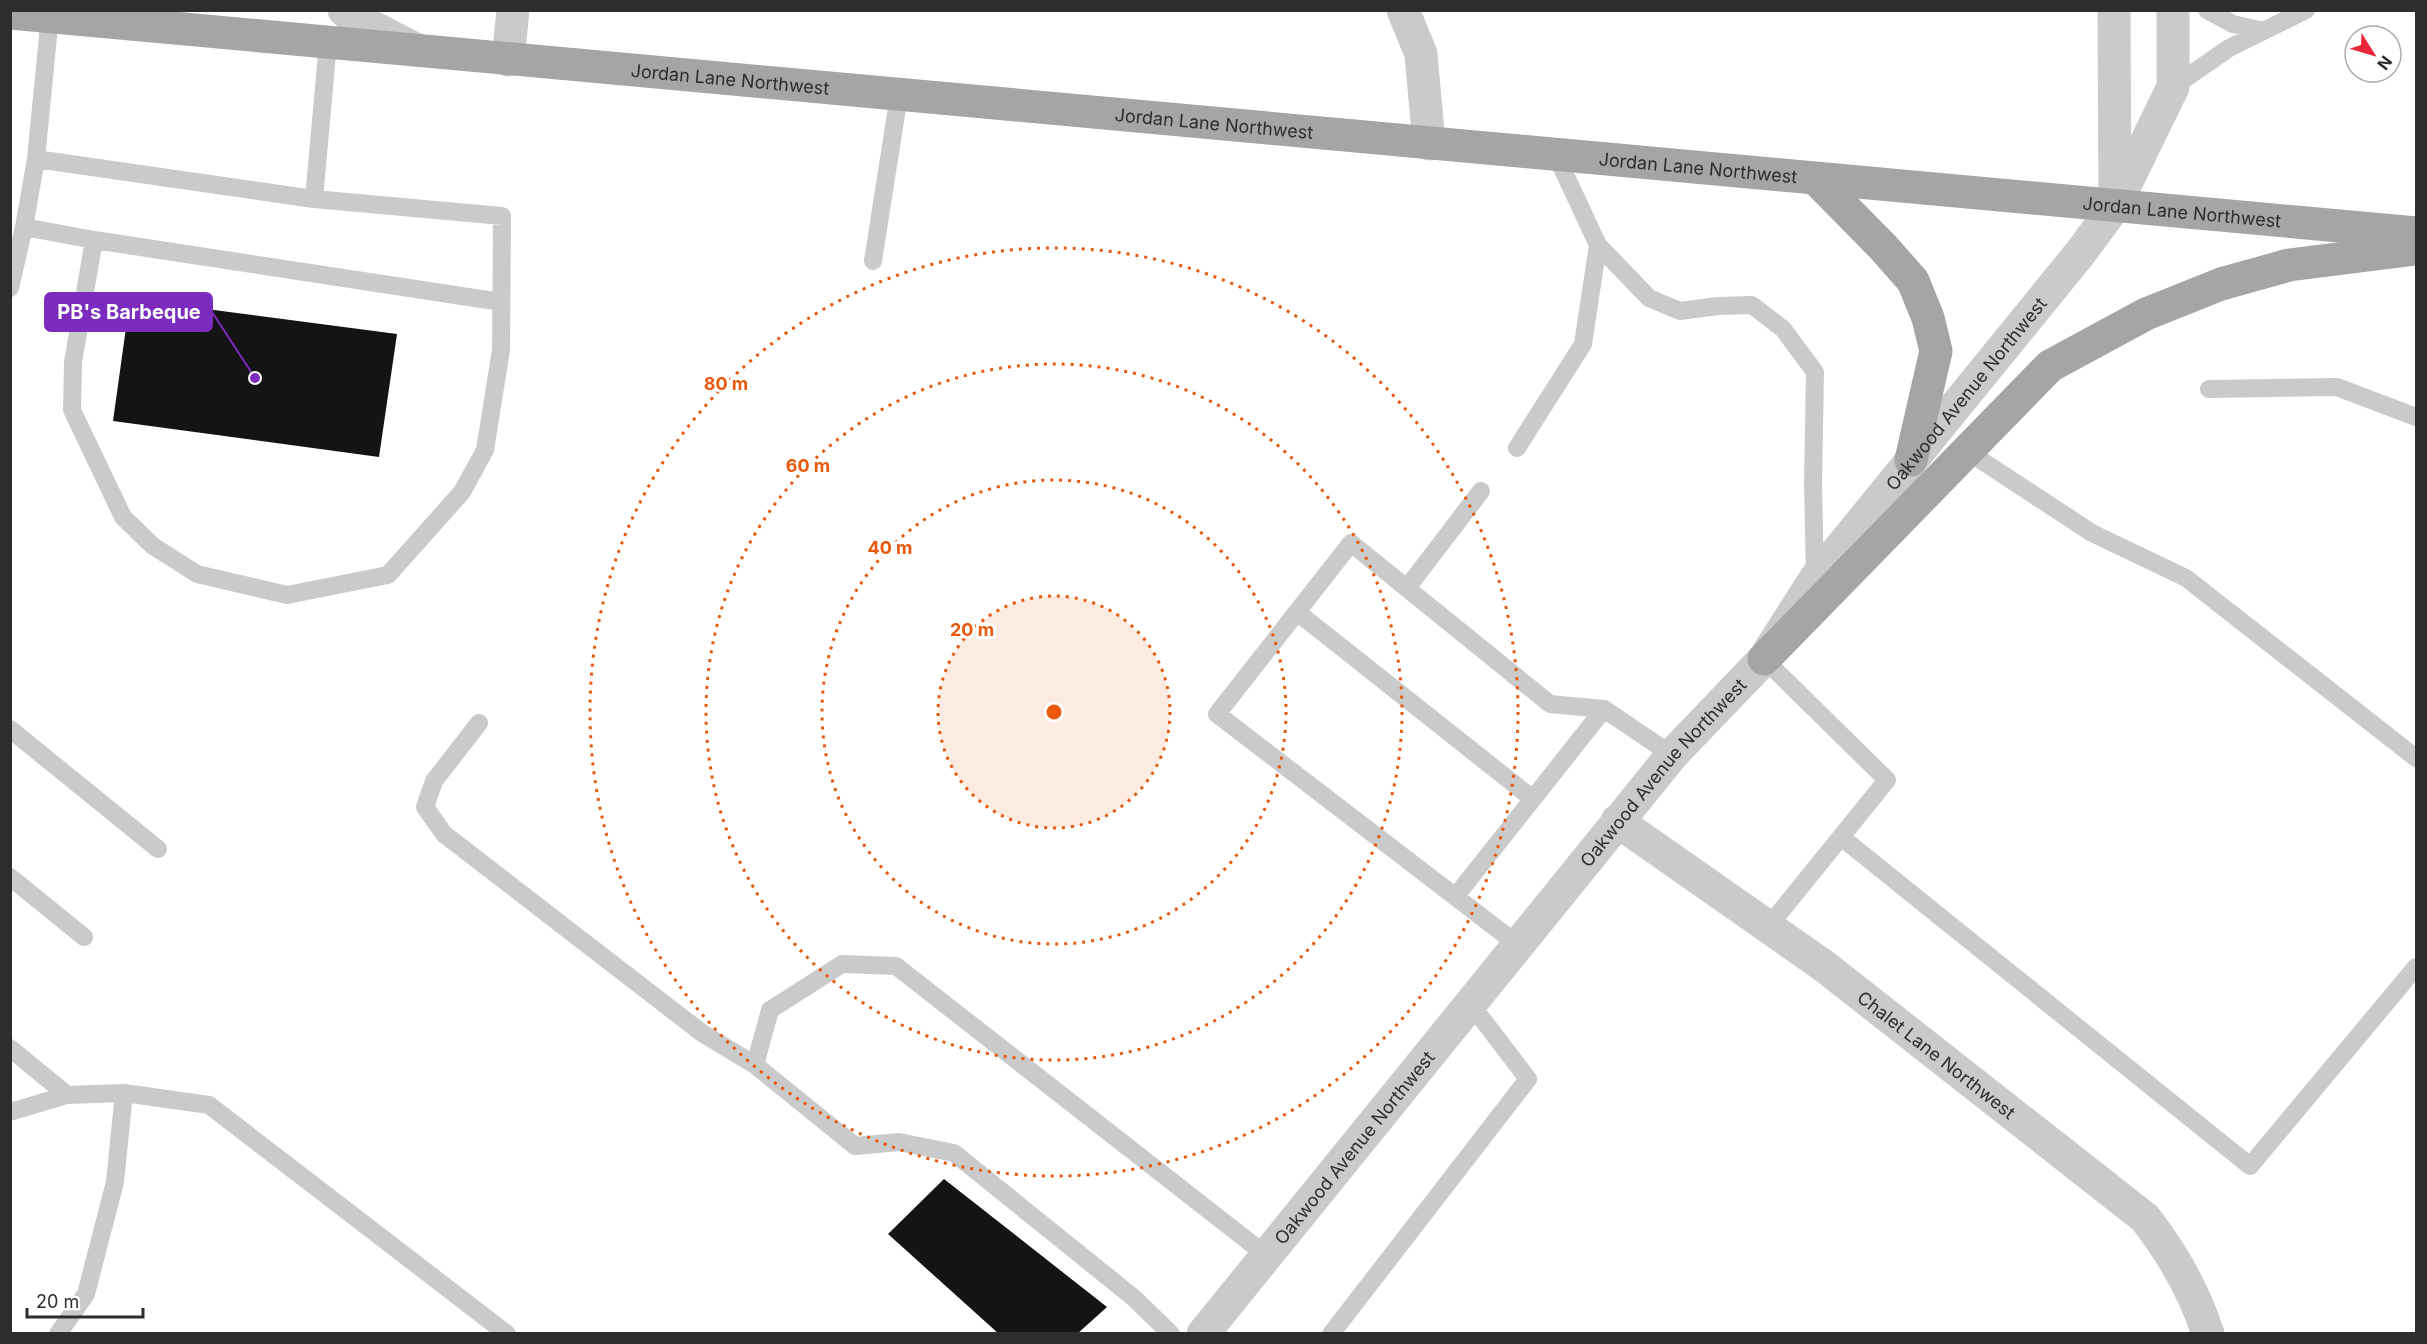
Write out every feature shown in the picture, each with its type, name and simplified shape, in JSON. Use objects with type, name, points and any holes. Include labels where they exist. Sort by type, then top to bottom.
[{"type":"main road","name":"Jordan Lane Northwest","points":[[10,13],[99,16],[421,52],[2416,233]]},
{"type":"main road","points":[[1816,179],[1883,246],[1914,281],[1928,318],[1936,351],[1911,460]]},
{"type":"main road","points":[[1764,659],[2050,366],[2146,314],[2221,284],[2289,265],[2416,249]]},
{"type":"street","points":[[344,10],[351,16],[421,52]]},
{"type":"street","points":[[508,60],[513,10]]},
{"type":"street","points":[[1403,10],[1421,54],[1429,144]]},
{"type":"street","points":[[2114,10],[2115,206]]},
{"type":"street","points":[[2173,10],[2173,87]]},
{"type":"street","name":"Oakwood Avenue Northwest","points":[[1203,1334],[1617,821],[1672,755],[1764,659],[1815,579],[2081,252],[2115,206],[2173,87]]},
{"type":"street","name":"Chalet Lane Northwest","points":[[1617,821],[1824,966],[2145,1218],[2172,1253],[2201,1313],[2208,1334]]},
{"type":"lane","points":[[2207,10],[2233,24],[2263,31]]},
{"type":"lane","points":[[2173,87],[2229,48],[2306,10]]},
{"type":"lane","points":[[10,288],[36,159],[50,16]]},
{"type":"lane","points":[[314,199],[328,43]]},
{"type":"lane","points":[[873,261],[899,96]]},
{"type":"lane","points":[[1556,155],[1598,245],[1649,298],[1680,311],[1718,306],[1752,305],[1783,329],[1815,372],[1813,483],[1815,579]]},
{"type":"lane","points":[[36,159],[314,199],[502,216],[501,350],[485,450],[462,492],[388,575],[287,596],[197,574],[153,546],[123,518],[72,410],[73,362],[93,240]]},
{"type":"lane","points":[[24,227],[93,240],[501,302]]},
{"type":"lane","points":[[1517,448],[1583,344],[1598,245]]},
{"type":"lane","points":[[2209,389],[2337,387],[2416,417]]},
{"type":"lane","points":[[1967,451],[2092,533],[2186,578],[2416,758]]},
{"type":"lane","points":[[1407,588],[1481,491]]},
{"type":"lane","points":[[1517,944],[1217,714],[1351,543],[1550,704],[1604,709],[1672,755]]},
{"type":"lane","points":[[1297,612],[1533,799]]},
{"type":"lane","points":[[1764,659],[1887,780],[1768,927]]},
{"type":"lane","points":[[1455,897],[1604,709]]},
{"type":"lane","points":[[478,723],[434,781],[425,807],[444,834],[702,1033],[755,1065],[855,1146],[899,1142],[954,1153],[1134,1298],[1171,1334]]},
{"type":"lane","points":[[10,729],[158,849]]},
{"type":"lane","points":[[1841,837],[2250,1166],[2416,967]]},
{"type":"lane","points":[[10,877],[84,937]]},
{"type":"lane","points":[[755,1065],[770,1010],[842,964],[896,966],[1266,1255]]},
{"type":"lane","points":[[1331,1334],[1528,1079],[1470,1003]]},
{"type":"lane","points":[[10,1048],[67,1095]]},
{"type":"lane","points":[[58,1334],[86,1294],[115,1182],[124,1093]]},
{"type":"lane","points":[[10,1112],[67,1095],[124,1093],[209,1105],[507,1334]]},
{"type":"building","points":[[130,299],[397,334],[379,457],[113,421]]},
{"type":"building","points":[[944,1179],[1107,1307],[1077,1334],[999,1334],[888,1234]]},
{"type":"place","name":"PB's Barbeque","points":[[255,378]]}]
